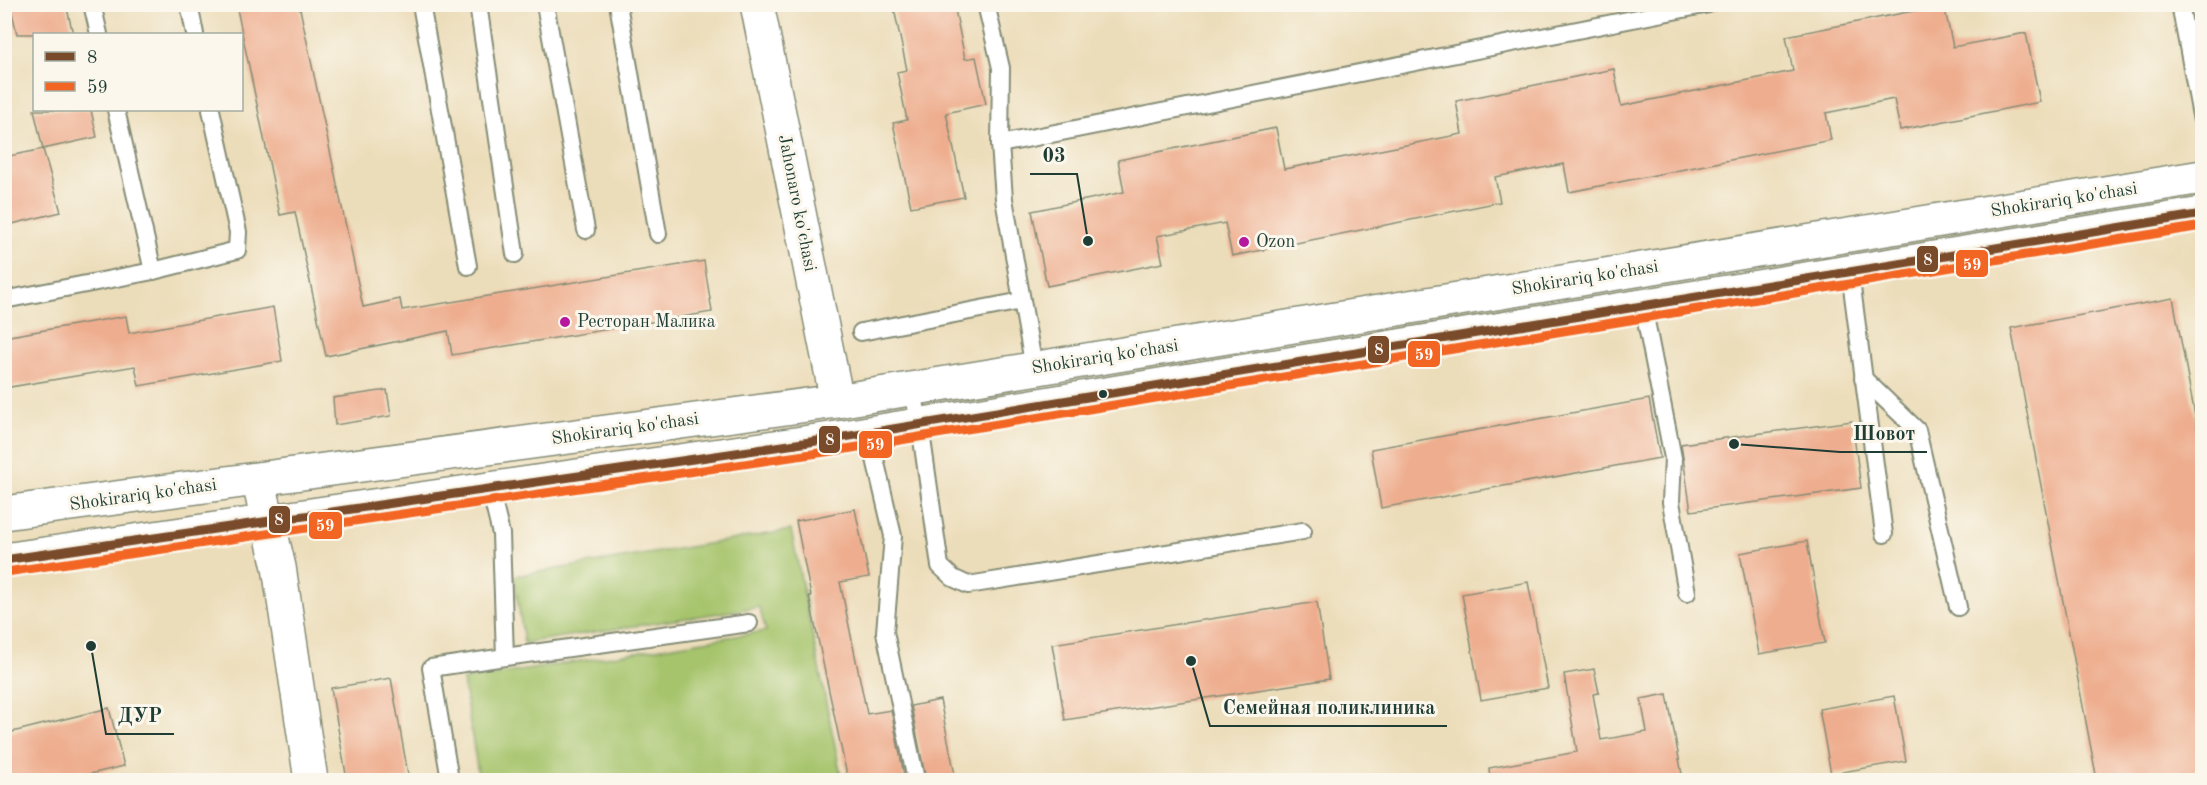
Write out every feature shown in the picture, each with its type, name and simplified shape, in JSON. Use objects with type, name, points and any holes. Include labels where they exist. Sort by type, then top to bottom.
[{"type":"main road","name":"Jahonaro ko'chasi","points":[[757,4],[837,401]]},
{"type":"main road","name":"Shokirariq ko'chasi","points":[[4,513],[837,401],[2202,177]]},
{"type":"main road","name":"Shokirariq ko'chasi","points":[[4,560],[869,433],[2202,214]]},
{"type":"main road","points":[[258,479],[279,567],[311,780]]},
{"type":"lane","points":[[92,4],[99,33]]},
{"type":"lane","points":[[189,4],[195,33]]},
{"type":"lane","points":[[421,4],[468,266]]},
{"type":"lane","points":[[478,4],[515,254]]},
{"type":"lane","points":[[545,4],[586,230]]},
{"type":"lane","points":[[618,4],[658,234]]},
{"type":"lane","points":[[986,4],[1001,68],[1000,144],[1004,199],[1034,368]]},
{"type":"lane","points":[[1000,144],[1709,4]]},
{"type":"lane","points":[[2180,4],[2202,121]]},
{"type":"lane","points":[[116,111],[153,271]]},
{"type":"lane","points":[[4,300],[153,271],[237,250],[237,232],[211,111]]},
{"type":"lane","points":[[1850,272],[1884,534]]},
{"type":"lane","points":[[861,332],[1022,301]]},
{"type":"lane","points":[[1643,306],[1673,458],[1671,502],[1687,592]]},
{"type":"lane","points":[[1863,378],[1917,430],[1958,607]]},
{"type":"lane","points":[[912,388],[920,424],[940,566],[953,578],[968,585],[1302,531]]},
{"type":"lane","points":[[869,433],[893,536],[885,632],[916,780]]},
{"type":"lane","points":[[490,489],[501,534],[506,657]]},
{"type":"lane","points":[[450,780],[431,668],[749,623]]},
{"type":"green space","points":[[791,530],[842,780],[479,780],[463,680],[766,631],[759,607],[524,643],[514,576]]},
{"type":"building","points":[[10,4],[66,4],[73,33],[17,34]]},
{"type":"building","points":[[236,4],[299,4],[363,307],[400,299],[402,310],[704,261],[712,312],[452,355],[448,331],[326,356],[295,212],[280,215]]},
{"type":"building","points":[[893,4],[954,4],[965,59],[976,57],[986,104],[946,113],[964,197],[911,207],[893,123],[907,120],[897,72],[907,70]]},
{"type":"building","points":[[1944,5],[1953,47],[2026,33],[2040,102],[1900,130],[1894,99],[1826,113],[1831,140],[1569,192],[1564,164],[1495,177],[1500,202],[1232,256],[1225,223],[1157,236],[1163,263],[1047,286],[1032,211],[1124,192],[1118,160],[1276,128],[1284,169],[1462,134],[1456,101],[1614,69],[1621,106],[1793,71],[1786,36]]},
{"type":"building","points":[[34,111],[91,111],[97,137],[43,149]]},
{"type":"building","points":[[43,149],[61,212],[4,226],[4,157]]},
{"type":"building","points":[[2173,298],[2202,453],[2202,780],[2097,780],[2011,328]]},
{"type":"building","points":[[273,307],[282,361],[139,386],[135,366],[4,388],[4,337],[126,316],[129,333]]},
{"type":"building","points":[[387,390],[391,416],[335,425],[333,398]]},
{"type":"building","points":[[1649,399],[1660,458],[1381,508],[1371,449]]},
{"type":"building","points":[[1852,421],[1861,488],[1691,511],[1681,444]]},
{"type":"building","points":[[855,509],[869,577],[840,582],[867,714],[891,710],[905,780],[848,780],[809,597],[811,596],[796,521]]},
{"type":"building","points":[[1807,541],[1825,643],[1759,654],[1740,553]]},
{"type":"building","points":[[1528,582],[1548,688],[1481,700],[1462,594]]},
{"type":"building","points":[[1317,602],[1329,679],[1065,720],[1052,644]]},
{"type":"building","points":[[1594,669],[1599,693],[1593,694],[1601,740],[1647,732],[1641,699],[1667,694],[1683,780],[1490,780],[1489,768],[1577,752],[1564,674]]},
{"type":"building","points":[[391,678],[409,780],[347,780],[331,688]]},
{"type":"building","points":[[1894,696],[1906,761],[1831,774],[1819,709]]},
{"type":"building","points":[[940,700],[956,780],[926,780],[911,706]]},
{"type":"building","points":[[109,708],[124,766],[65,780],[4,780],[4,734]]},
{"type":"transit line","name":"8","points":[[4,560],[844,437],[2202,214]]},
{"type":"transit line","name":"59","points":[[6,572],[846,449],[2202,226]]},
{"type":"place","name":"03","points":[[1088,241]]},
{"type":"place","name":"Ozon","points":[[1244,242]]},
{"type":"place","name":"Ресторан Малика","points":[[565,322]]},
{"type":"place","name":"Шовот","points":[[1734,444]]},
{"type":"place","name":"ДУР","points":[[91,646]]},
{"type":"place","name":"Семейная поликлиника","points":[[1191,661]]}]
